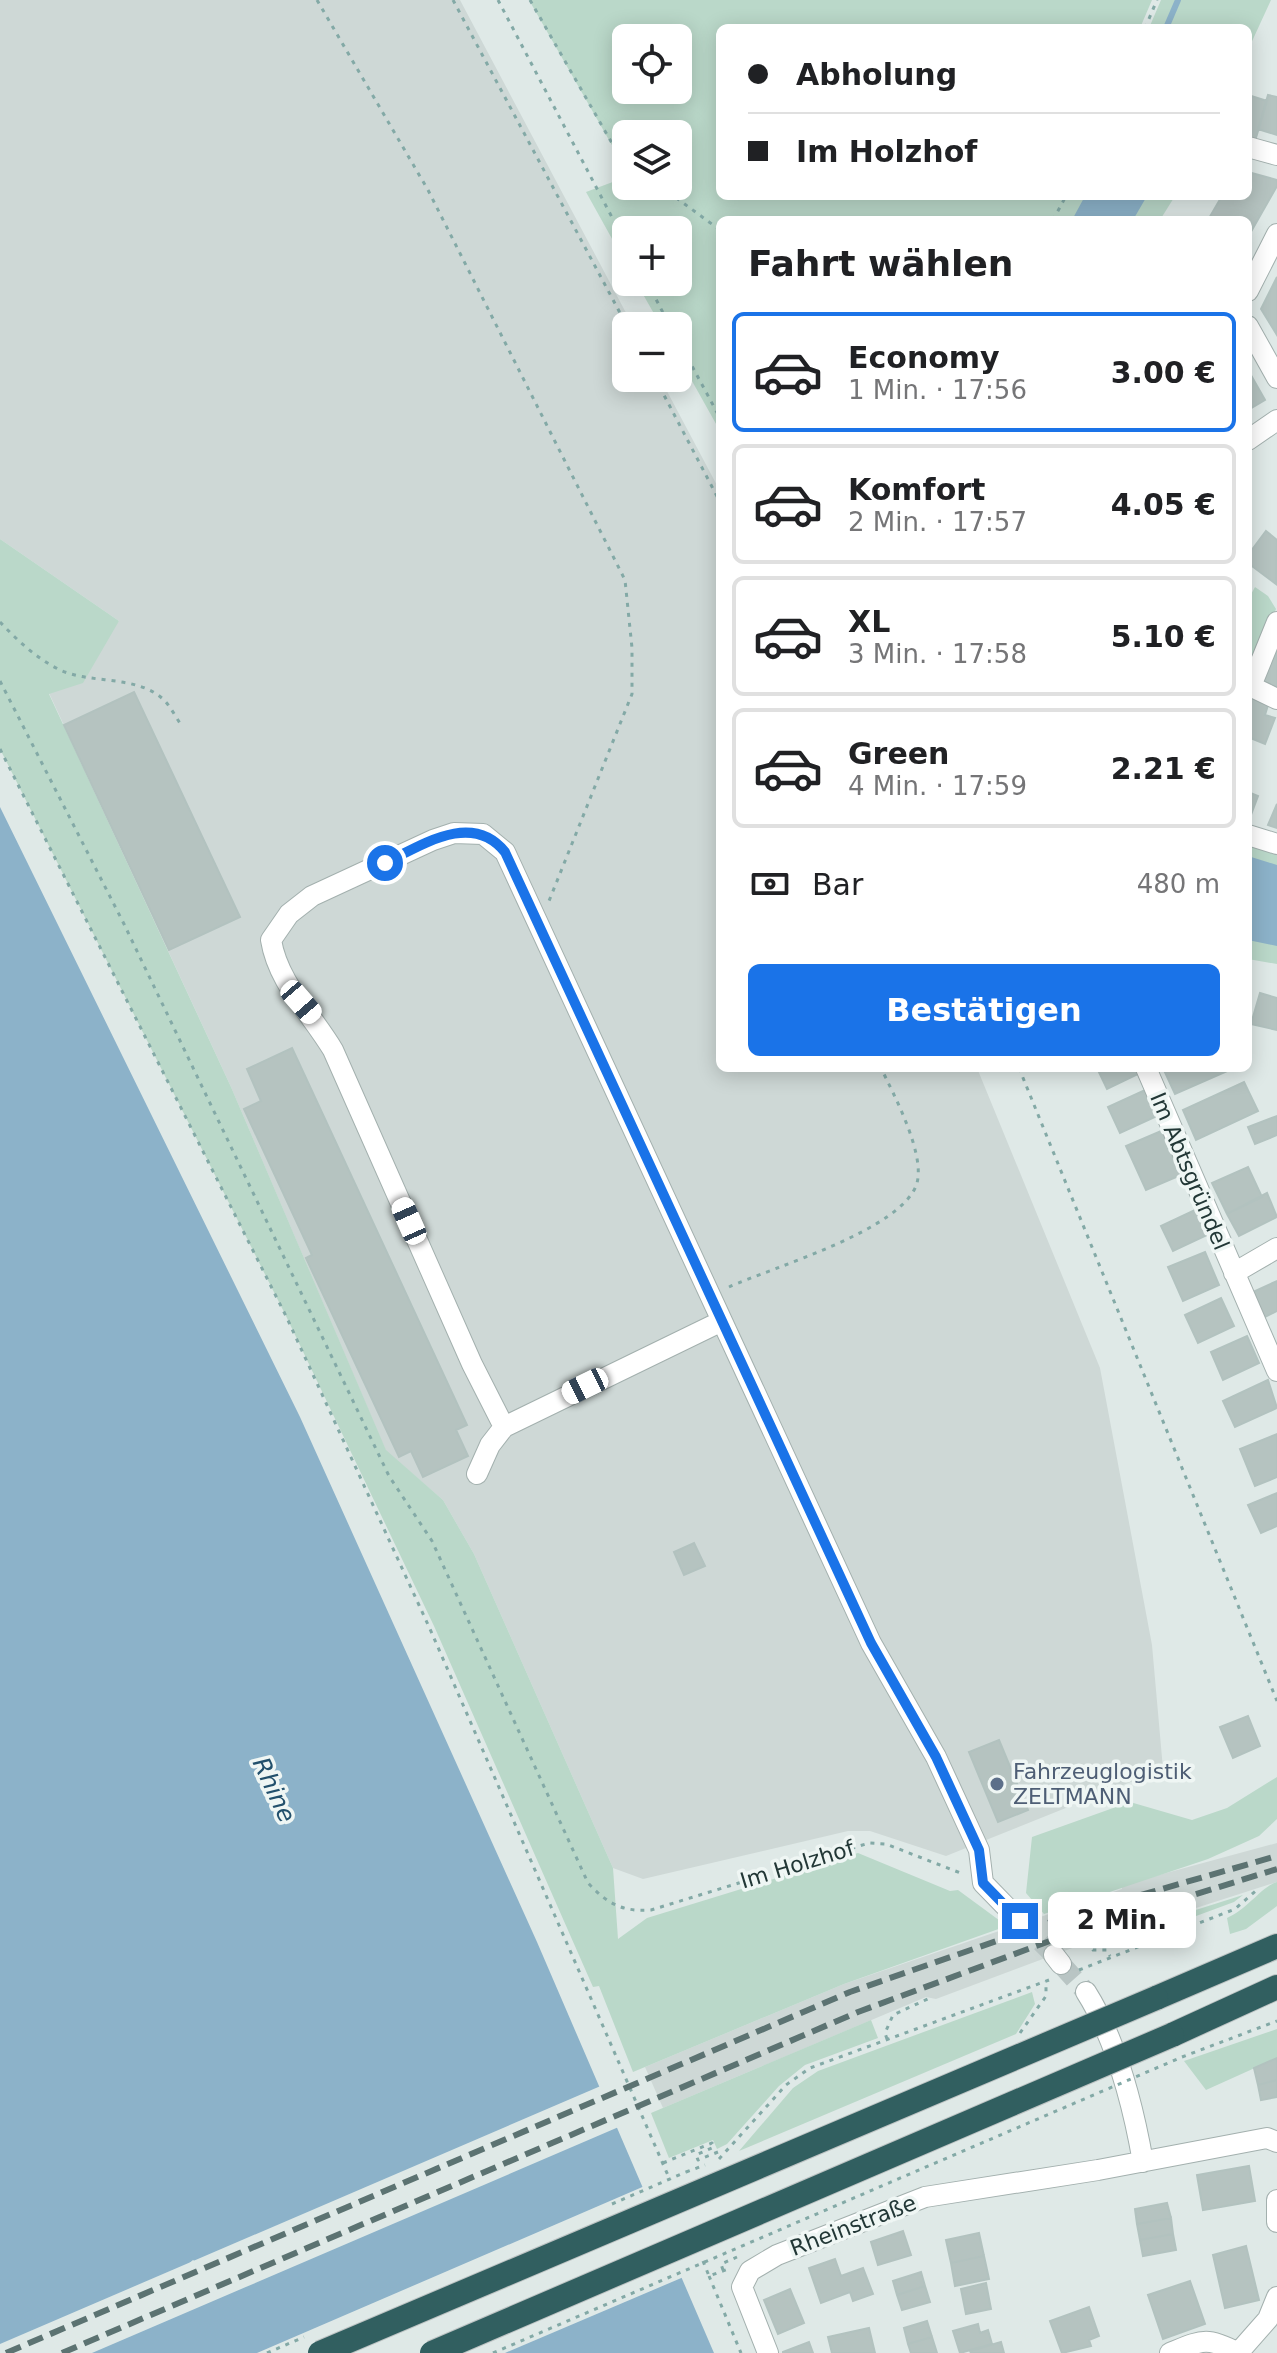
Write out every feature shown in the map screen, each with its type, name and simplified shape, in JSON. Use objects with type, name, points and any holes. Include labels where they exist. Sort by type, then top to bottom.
[{"type":"highway","points":[[320,2353],[1277,1946]]},
{"type":"highway","points":[[432,2353],[1177,2046],[1277,1987]]},
{"type":"street","points":[[1252,148],[1277,155]]},
{"type":"street","points":[[1252,283],[1277,234]]},
{"type":"street","points":[[1252,333],[1277,378]]},
{"type":"street","points":[[1252,437],[1277,420]]},
{"type":"street","points":[[1252,679],[1277,622]]},
{"type":"street","points":[[1252,687],[1277,699]]},
{"type":"street","points":[[504,1427],[472,1364],[333,1050],[313,1016],[289,988],[274,963],[271,940],[289,914],[312,896],[454,833],[483,834],[496,841],[505,852],[871,1643],[936,1757],[979,1850],[983,1883],[1020,1921]]},
{"type":"street","points":[[1252,836],[1277,844]]},
{"type":"street","name":"Im Abtsgründel","points":[[1148,1072],[1277,1371]]},
{"type":"street","points":[[1234,1273],[1277,1248]]},
{"type":"street","points":[[477,1474],[504,1427],[722,1321]]},
{"type":"street","points":[[1086,1992],[1096,2008],[1133,2109],[1143,2162]]},
{"type":"street","name":"Rheinstraße","points":[[750,2271],[777,2255],[925,2197],[1143,2162],[1267,2138],[1277,2142]]},
{"type":"street","points":[[1277,2200],[1277,2222]]},
{"type":"street","points":[[750,2271],[742,2287],[768,2353]]},
{"type":"street","points":[[1170,2353],[1202,2340],[1215,2340],[1238,2353],[1268,2319],[1277,2297]]},
{"type":"path","points":[[317,0],[428,190],[625,580],[632,648],[632,694],[552,899],[532,910]]},
{"type":"path","points":[[453,0],[620,312]]},
{"type":"path","points":[[498,0],[612,217]]},
{"type":"path","points":[[530,0],[612,143]]},
{"type":"path","points":[[1147,24],[1157,0]]},
{"type":"path","points":[[679,200],[716,227]]},
{"type":"path","points":[[692,366],[716,411]]},
{"type":"path","points":[[662,392],[716,494]]},
{"type":"path","points":[[0,622],[20,643],[58,669],[86,678],[128,683],[163,699],[182,726]]},
{"type":"path","name":"Im Holzhof","points":[[0,681],[124,924],[389,1476],[432,1541],[588,1883],[605,1901],[628,1912],[651,1910],[869,1843],[886,1844],[983,1883]]},
{"type":"path","points":[[0,749],[286,1316],[430,1629],[674,2191]]},
{"type":"path","points":[[710,1295],[879,1226],[901,1208],[917,1183],[914,1150],[901,1107],[883,1072]]},
{"type":"path","points":[[1021,1072],[1277,1701]]},
{"type":"path","points":[[686,2172],[721,2158],[772,2100],[810,2068],[1046,1981],[1061,1967],[1110,1956],[1235,1909],[1259,1888]]},
{"type":"path","points":[[1086,1942],[1093,1950],[1107,1950],[1110,1956]]},
{"type":"path","points":[[1016,2038],[1046,1996],[1046,1981]]},
{"type":"path","points":[[887,2039],[885,2033],[893,2015],[932,1997]]},
{"type":"path","points":[[493,2353],[1177,2046],[1277,2021]]},
{"type":"path","points":[[663,2163],[712,2143],[714,2147],[696,2155],[698,2160],[718,2152],[721,2158]]},
{"type":"path","points":[[697,2248],[741,2353]]},
{"type":"path","points":[[721,2264],[723,2270]]},
{"type":"path","points":[[709,2276],[730,2267],[750,2271]]},
{"type":"shaded area","points":[[0,0],[460,0],[612,286],[612,296],[617,296],[626,312],[612,312],[612,392],[667,392],[716,483],[716,1072],[979,1072],[1100,1368],[1152,1645],[1163,1769],[946,1856],[870,1831],[848,1831],[643,1879],[613,1868],[474,1554],[443,1500],[386,1451],[231,1087],[49,693],[119,621],[0,539]]},
{"type":"shaded area","points":[[1277,1843],[1277,1882],[1075,1947],[936,1999],[926,1997],[663,2108],[645,2067],[844,1984],[1122,1889],[1122,1885]]},
{"type":"green space","points":[[529,0],[1152,0],[1142,24],[716,24],[716,200],[1172,200],[1162,216],[716,216],[716,424],[692,381],[692,312],[653,312],[644,296],[692,296],[692,216],[612,216],[612,239],[586,192],[612,182],[612,200],[679,202],[676,200],[692,200],[692,120],[612,120],[612,145]]},
{"type":"green space","points":[[1161,0],[1271,0],[1252,41],[1252,24],[1151,24]]},
{"type":"green space","points":[[0,539],[119,621],[83,683],[49,694],[231,1087],[386,1450],[443,1500],[474,1554],[613,1868],[618,1939],[647,1918],[858,1853],[950,1891],[958,1890],[1007,1926],[844,1984],[633,2072],[599,1986],[593,1987],[434,1626],[286,1316],[0,749]]},
{"type":"green space","points":[[1255,587],[1268,596],[1276,609],[1252,664],[1252,593]]},
{"type":"green space","points":[[1252,846],[1277,853],[1277,964],[1252,960]]},
{"type":"green space","points":[[1277,1777],[1277,1819],[1259,1836],[1208,1859],[1044,1914],[1026,1893],[1032,1837],[1130,1802],[1192,1820],[1227,1808]]},
{"type":"green space","points":[[1277,1882],[1277,1906],[1246,1929],[1230,1934],[1227,1918]]},
{"type":"green space","points":[[1243,1895],[1234,1902],[1142,1936],[1139,1928]]},
{"type":"green space","points":[[1032,1992],[1035,2004],[1016,2034],[739,2151],[793,2088],[818,2071]]},
{"type":"green space","points":[[871,2020],[878,2038],[805,2065],[779,2086],[727,2144],[717,2149],[713,2140],[669,2158],[651,2113]]},
{"type":"green space","points":[[1277,2029],[1277,2058],[1206,2090],[1184,2061]]},
{"type":"water","points":[[1083,200],[1145,200],[1135,216],[1074,216]]},
{"type":"water","name":"Rhine","points":[[0,807],[300,1417],[537,1942],[714,2353],[0,2353]],"holes":[[[193,2260],[210,2301],[198,2299],[185,2267]]]},
{"type":"water","points":[[1252,857],[1277,865],[1277,946],[1252,941]]},
{"type":"pier","points":[[603,2085],[621,2126],[92,2353],[0,2353],[0,2344]]},
{"type":"pier","points":[[647,2185],[686,2276],[505,2353],[257,2353]]},
{"type":"building","points":[[1268,95],[1277,97],[1277,135],[1258,129]]},
{"type":"building","points":[[1252,96],[1267,101],[1255,141],[1252,140]]},
{"type":"building","points":[[1252,173],[1277,180],[1277,186],[1252,230],[1252,216],[1210,216],[1220,200],[1252,200]]},
{"type":"building","points":[[1277,277],[1277,335],[1261,309]]},
{"type":"building","points":[[1252,377],[1265,400],[1252,408]]},
{"type":"building","points":[[1266,531],[1277,540],[1276,584],[1252,566],[1252,550]]},
{"type":"building","points":[[1277,647],[1277,687],[1260,680]]},
{"type":"building","points":[[134,692],[240,917],[169,950],[64,725]]},
{"type":"building","points":[[1252,699],[1268,705],[1265,715],[1275,718],[1265,744],[1252,739]]},
{"type":"building","points":[[1252,794],[1258,796],[1252,812]]},
{"type":"building","points":[[1277,804],[1277,828],[1268,825]]},
{"type":"building","points":[[1260,993],[1277,998],[1277,1030],[1252,1024]]},
{"type":"building","points":[[292,1048],[467,1425],[456,1430],[468,1456],[423,1477],[411,1451],[399,1457],[306,1258],[312,1255],[244,1109],[261,1101],[247,1069]]},
{"type":"building","points":[[1099,1072],[1140,1072],[1140,1073],[1107,1089]]},
{"type":"building","points":[[1165,1072],[1225,1072],[1175,1094]]},
{"type":"building","points":[[1244,1082],[1258,1111],[1196,1140],[1183,1110]]},
{"type":"building","points":[[1145,1090],[1157,1116],[1120,1133],[1108,1107]]},
{"type":"building","points":[[1277,1116],[1277,1135],[1255,1144],[1248,1127]]},
{"type":"building","points":[[1161,1131],[1181,1175],[1146,1190],[1126,1146]]},
{"type":"building","points":[[1248,1167],[1262,1197],[1227,1214],[1212,1183]]},
{"type":"building","points":[[1267,1193],[1277,1217],[1239,1236],[1227,1214]]},
{"type":"building","points":[[1197,1209],[1209,1234],[1173,1251],[1161,1226]]},
{"type":"building","points":[[1205,1252],[1219,1285],[1183,1301],[1168,1267]]},
{"type":"building","points":[[1277,1281],[1277,1311],[1265,1317],[1253,1292]]},
{"type":"building","points":[[1221,1298],[1234,1326],[1198,1343],[1185,1315]]},
{"type":"building","points":[[1247,1336],[1259,1363],[1223,1380],[1211,1352]]},
{"type":"building","points":[[1268,1380],[1277,1408],[1235,1427],[1223,1401]]},
{"type":"building","points":[[1277,1434],[1277,1477],[1255,1486],[1240,1449]]},
{"type":"building","points":[[1277,1493],[1277,1526],[1261,1533],[1248,1505]]},
{"type":"building","points":[[694,1543],[705,1566],[684,1575],[674,1552]]},
{"type":"building","points":[[1248,1716],[1260,1746],[1233,1758],[1220,1727]]},
{"type":"building","points":[[999,1740],[1028,1810],[998,1822],[969,1752]]},
{"type":"building","points":[[1277,2058],[1277,2080],[1258,2085],[1254,2068]]},
{"type":"building","points":[[1277,2080],[1277,2097],[1261,2100],[1258,2085]]},
{"type":"building","points":[[1249,2166],[1255,2201],[1203,2210],[1197,2175]]},
{"type":"building","points":[[1167,2203],[1171,2218],[1137,2224],[1135,2209]]},
{"type":"building","points":[[1171,2218],[1173,2234],[1140,2240],[1137,2224]]},
{"type":"building","points":[[903,2231],[911,2255],[878,2265],[871,2242]]},
{"type":"building","points":[[979,2233],[984,2256],[951,2263],[946,2240]]},
{"type":"building","points":[[1173,2234],[1176,2250],[1143,2256],[1140,2240]]},
{"type":"building","points":[[1246,2246],[1259,2300],[1225,2308],[1213,2255]]},
{"type":"building","points":[[984,2256],[989,2279],[955,2286],[951,2263]]},
{"type":"building","points":[[835,2259],[841,2276],[863,2268],[873,2294],[853,2301],[850,2292],[821,2303],[809,2268]]},
{"type":"building","points":[[921,2272],[925,2286],[897,2295],[893,2281]]},
{"type":"building","points":[[1190,2281],[1205,2324],[1163,2339],[1148,2295]]},
{"type":"building","points":[[986,2283],[991,2309],[966,2314],[961,2289]]},
{"type":"building","points":[[925,2286],[930,2302],[902,2310],[897,2295]]},
{"type":"building","points":[[790,2289],[804,2323],[778,2334],[764,2300]]},
{"type":"building","points":[[1089,2307],[1099,2336],[1089,2340],[1091,2346],[1062,2353],[1050,2321]]},
{"type":"building","points":[[927,2321],[932,2337],[908,2344],[904,2328]]},
{"type":"building","points":[[978,2324],[980,2333],[988,2330],[992,2344],[960,2353],[953,2331]]},
{"type":"building","points":[[869,2328],[875,2353],[832,2353],[828,2337]]},
{"type":"building","points":[[932,2337],[937,2353],[911,2353],[908,2344]]},
{"type":"building","points":[[809,2342],[813,2353],[783,2353],[783,2352]]},
{"type":"building","points":[[1001,2342],[1004,2353],[970,2351]]},
{"type":"waterway","points":[[1168,24],[1178,0]]},
{"type":"tunnel","points":[[1020,1921],[1054,1955]]},
{"type":"tunnel","points":[[1061,1964],[1086,1992]]},
{"type":"railway","points":[[6,2353],[850,1992],[1071,1915],[1277,1856]]},
{"type":"railway","points":[[62,2353],[858,2012],[1074,1932],[1277,1869]]},
{"type":"place","name":"Fahrzeuglogistik ZELTMANN","points":[[997,1784]]},
{"type":"route","points":[[385,863],[454,833],[483,834],[496,841],[505,852],[871,1643],[936,1757],[979,1850],[983,1883],[1020,1921]]}]
